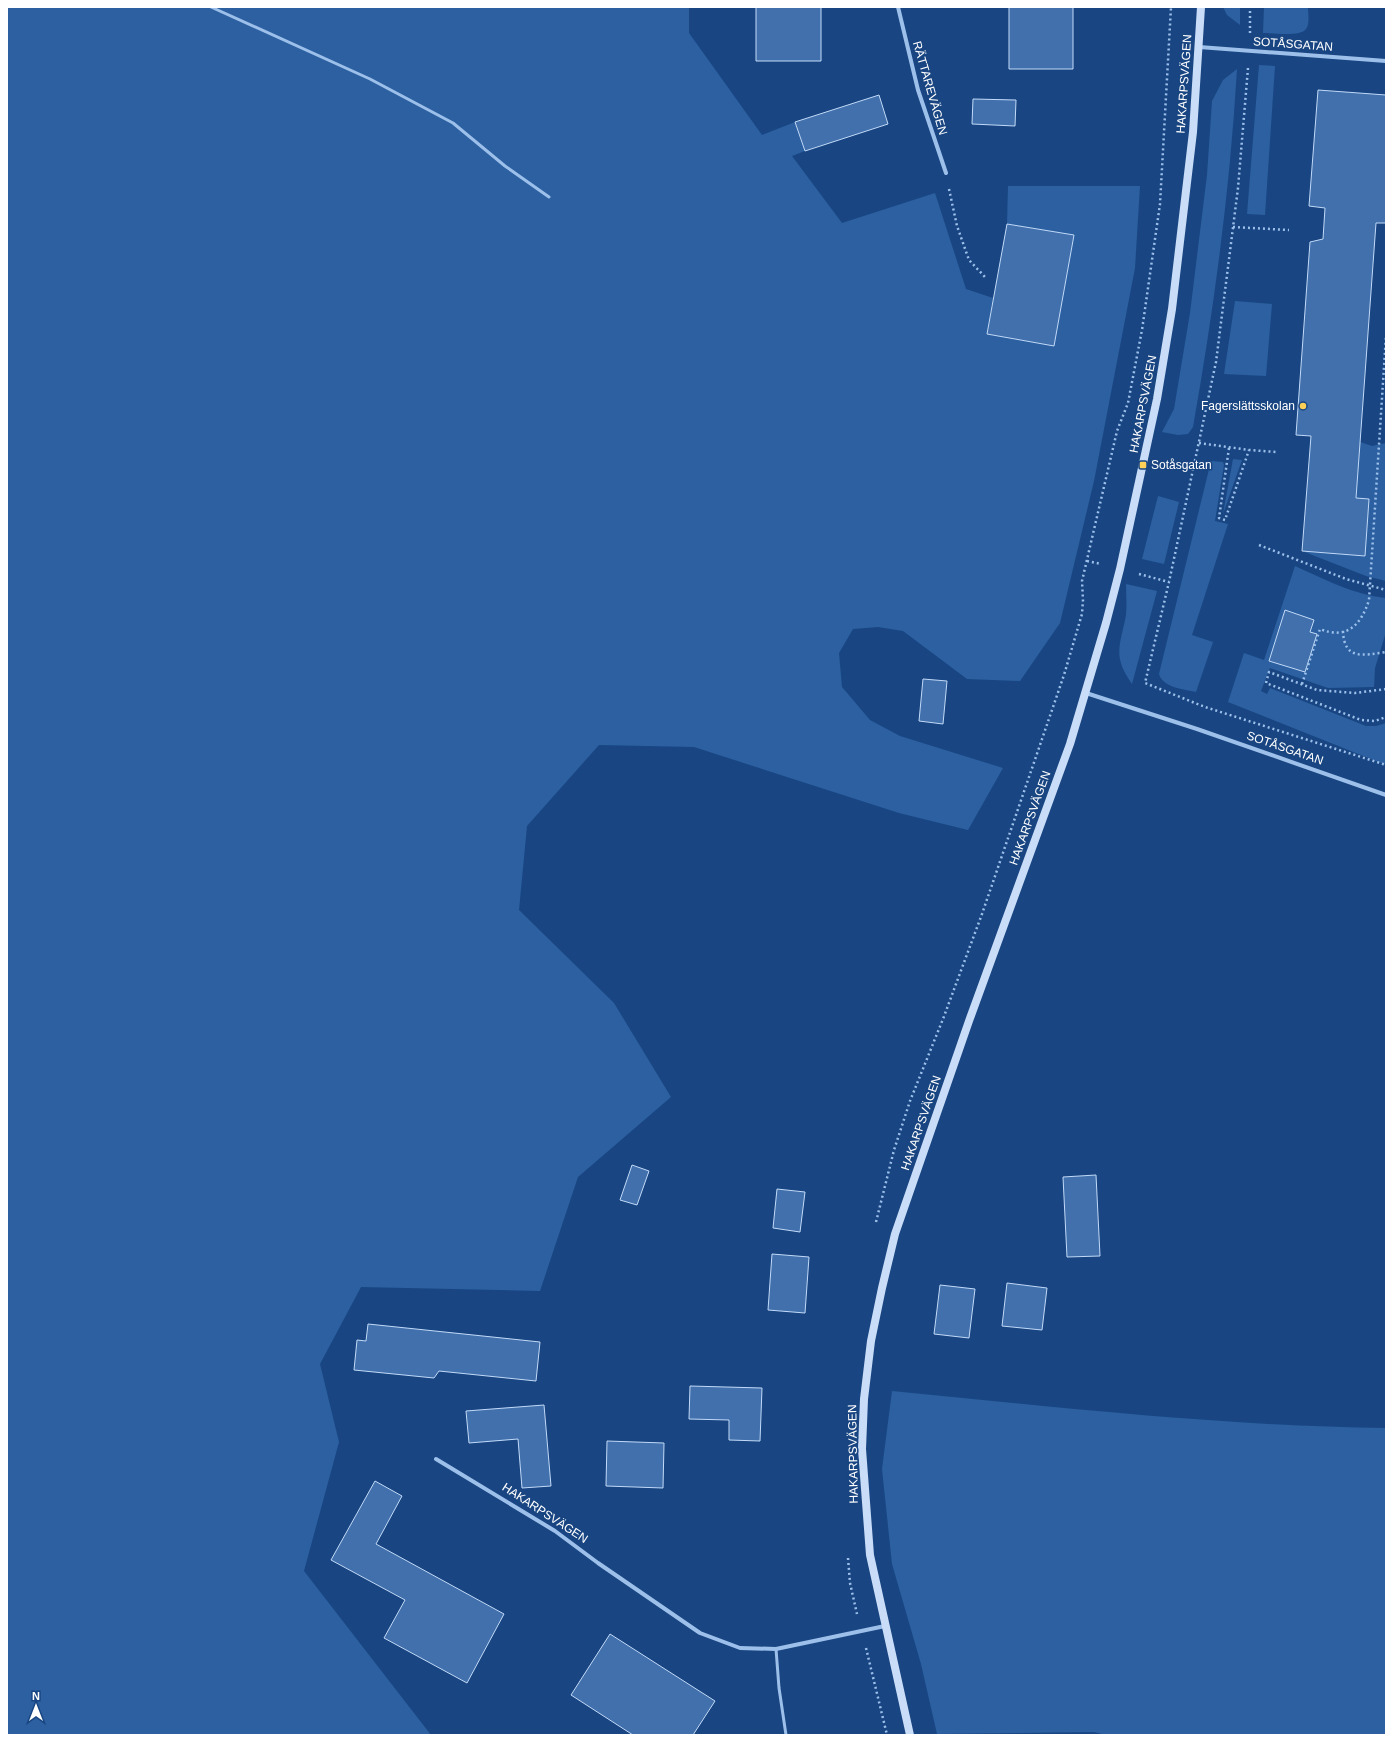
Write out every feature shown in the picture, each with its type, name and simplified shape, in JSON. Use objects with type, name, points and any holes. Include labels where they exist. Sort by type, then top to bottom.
[{"type":"street","name":"RÄTTAREVÄGEN","points":[[898,7],[918,90],[946,173]]},
{"type":"street","name":"HAKARPSVÄGEN","points":[[910,1735],[870,1556],[862,1449],[864,1399],[871,1340],[882,1288],[908,1194],[966,1029],[1070,744],[1086,693],[1120,569],[1157,399],[1172,309],[1190,163],[1201,7]]},
{"type":"street","name":"SOTÅSGATAN","points":[[1199,47],[1386,61]]},
{"type":"street","name":"SOTÅSGATAN","points":[[1086,693],[1197,729],[1386,795]]},
{"type":"street","name":"HAKARPSVÄGEN","points":[[436,1459],[555,1531],[598,1563],[700,1632],[740,1648],[776,1649],[885,1626]]},
{"type":"lane","points":[[211,7],[370,79],[453,123],[505,166],[549,197]]},
{"type":"lane","points":[[776,1649],[779,1688],[786,1735]]},
{"type":"path","points":[[894,1150],[910,1101],[943,1019],[982,914],[1064,675],[1082,614],[1082,581],[1117,431],[1128,403],[1144,314],[1160,204],[1171,7]]},
{"type":"path","points":[[1250,7],[1249,51],[1238,188],[1216,362],[1169,582],[1145,684],[1205,707],[1386,765]]},
{"type":"path","points":[[946,173],[957,226],[969,260],[985,277]]},
{"type":"path","points":[[1233,227],[1289,230]]},
{"type":"path","points":[[1302,684],[1320,629],[1334,632],[1353,629],[1363,617],[1369,600],[1386,336]]},
{"type":"path","points":[[1199,443],[1229,448],[1276,452]]},
{"type":"path","points":[[1229,448],[1218,518],[1225,520],[1249,450]]},
{"type":"path","points":[[1259,545],[1311,566],[1386,590]]},
{"type":"path","points":[[1343,631],[1345,646],[1354,654],[1365,655],[1386,652]]},
{"type":"path","points":[[1386,688],[1355,693],[1317,690],[1269,672],[1266,684],[1361,720],[1375,721],[1386,717]]},
{"type":"shaded area","points":[[7,7],[689,7],[689,33],[762,135],[795,122],[805,151],[792,156],[842,223],[935,193],[966,289],[993,298],[987,334],[1054,346],[1074,235],[1007,224],[1008,186],[1140,186],[1135,268],[1094,481],[1060,623],[1020,681],[967,679],[903,631],[878,627],[853,629],[839,653],[842,687],[870,720],[900,736],[1003,768],[968,830],[899,813],[694,747],[599,745],[527,826],[519,910],[614,1003],[671,1097],[578,1177],[540,1291],[361,1287],[320,1364],[339,1442],[304,1571],[431,1735],[7,1735]]},
{"type":"shaded area","points":[[1223,7],[1240,7],[1240,25],[1227,15]]},
{"type":"shaded area","points":[[1264,7],[1308,7],[1307,27],[1299,33],[1293,34],[1263,33]]},
{"type":"shaded area","points":[[1259,65],[1275,66],[1265,215],[1247,214]]},
{"type":"shaded area","points":[[1237,69],[1226,204],[1201,382],[1193,427],[1188,434],[1178,435],[1162,432],[1174,409],[1190,313],[1207,175],[1212,101],[1223,80]]},
{"type":"shaded area","points":[[1235,301],[1272,304],[1266,376],[1224,374]]},
{"type":"shaded area","points":[[1360,442],[1372,446],[1386,443],[1386,581],[1366,576],[1302,551],[1365,556],[1369,499],[1356,498]]},
{"type":"shaded area","points":[[1233,459],[1242,460],[1223,514]]},
{"type":"shaded area","points":[[1211,461],[1223,462],[1224,465],[1215,521],[1228,524],[1192,635],[1213,642],[1196,692],[1169,685],[1161,679],[1159,674]]},
{"type":"shaded area","points":[[1158,496],[1179,502],[1164,564],[1142,559]]},
{"type":"shaded area","points":[[1295,566],[1362,594],[1386,598],[1386,632],[1375,668],[1374,687],[1328,688],[1270,668],[1261,691],[1267,694],[1270,688],[1366,726],[1376,726],[1386,723],[1386,765],[1228,702],[1244,653],[1264,660]]},
{"type":"shaded area","points":[[1126,584],[1157,591],[1132,684],[1122,665],[1119,651],[1126,615]]},
{"type":"shaded area","points":[[892,1391],[1201,1420],[1262,1424],[1386,1428],[1386,1735],[1106,1735],[1094,1732],[937,1734],[921,1664],[892,1564],[882,1469]]},
{"type":"building","points":[[756,7],[821,7],[821,61],[756,61]]},
{"type":"building","points":[[1009,7],[1073,7],[1073,69],[1009,69]]},
{"type":"building","points":[[1318,90],[1386,95],[1386,223],[1376,223],[1356,498],[1369,499],[1365,556],[1302,551],[1311,436],[1296,435],[1310,242],[1323,239],[1325,208],[1309,206]]},
{"type":"building","points":[[879,95],[888,124],[805,151],[795,122]]},
{"type":"building","points":[[973,99],[1016,100],[1015,126],[972,124]]},
{"type":"building","points":[[1007,224],[1074,235],[1054,346],[987,334]]},
{"type":"building","points":[[1285,610],[1314,620],[1310,632],[1317,634],[1305,672],[1269,661]]},
{"type":"building","points":[[923,679],[947,681],[943,724],[919,721]]},
{"type":"building","points":[[632,1165],[649,1171],[637,1205],[620,1200]]},
{"type":"building","points":[[1096,1175],[1100,1256],[1067,1257],[1063,1177]]},
{"type":"building","points":[[777,1189],[805,1192],[800,1232],[773,1228]]},
{"type":"building","points":[[772,1254],[809,1257],[805,1313],[768,1310]]},
{"type":"building","points":[[1007,1283],[1047,1288],[1042,1330],[1002,1326]]},
{"type":"building","points":[[940,1285],[975,1289],[969,1338],[934,1334]]},
{"type":"building","points":[[368,1324],[540,1342],[536,1381],[439,1371],[434,1378],[354,1370],[357,1340],[366,1341]]},
{"type":"building","points":[[690,1386],[762,1388],[760,1441],[729,1440],[729,1420],[689,1419]]},
{"type":"building","points":[[544,1405],[551,1486],[522,1488],[518,1439],[469,1443],[466,1411]]},
{"type":"building","points":[[607,1441],[664,1443],[663,1488],[606,1486]]},
{"type":"building","points":[[375,1481],[402,1496],[376,1544],[504,1614],[467,1683],[384,1638],[405,1600],[331,1560]]},
{"type":"building","points":[[610,1634],[715,1701],[693,1735],[633,1735],[571,1695]]},
{"type":"place","name":"Fagerslättsskolan","points":[[1303,406]]},
{"type":"place","name":"Sotåsgatan","points":[[1143,465]]}]
